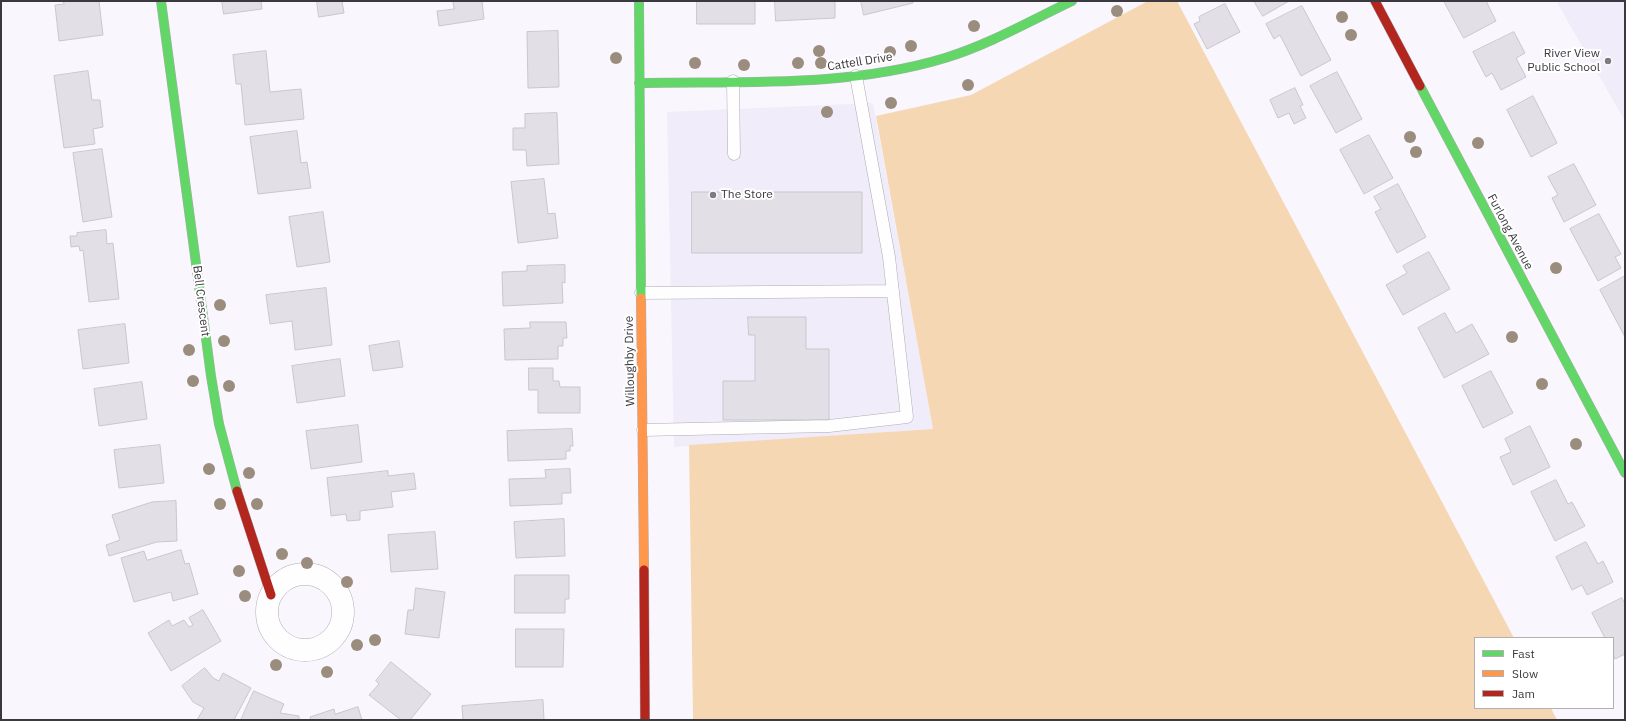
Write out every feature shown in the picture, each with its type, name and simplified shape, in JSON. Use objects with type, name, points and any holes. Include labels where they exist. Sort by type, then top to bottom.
[{"type":"street","name":"Bell Crescent","points":[[162,1],[210,368],[219,424],[229,465],[271,595]]},
{"type":"street","name":"Willoughby Drive","points":[[639,1],[645,720]]},
{"type":"street","name":"Cattell Drive","points":[[639,83],[820,80],[856,76],[926,62],[958,53],[983,44],[1072,1]]},
{"type":"street","name":"Furlong Avenue","points":[[1374,1],[1625,474]]},
{"type":"lane","points":[[643,430],[813,427],[855,424],[907,417],[889,257],[856,76]]},
{"type":"lane","points":[[734,81],[734,154]]},
{"type":"lane","points":[[642,293],[893,291]]},
{"type":"shaded area","points":[[1148,1],[1177,1],[1513,637],[1474,637],[1474,709],[1552,709],[1557,720],[693,720],[689,445],[933,429],[876,116],[971,95]]},
{"type":"shaded area","name":"River View Public School","points":[[1556,1],[1625,1],[1625,121]]},
{"type":"shaded area","points":[[873,103],[933,429],[674,447],[667,112]]},
{"type":"building","points":[[63,1],[99,1],[103,35],[59,41],[55,5],[64,4]]},
{"type":"building","points":[[222,1],[261,1],[262,9],[224,14]]},
{"type":"building","points":[[317,1],[342,1],[344,13],[319,17]]},
{"type":"building","points":[[453,1],[482,1],[484,19],[439,26],[437,11],[454,9]]},
{"type":"building","points":[[697,1],[755,1],[755,24],[697,24]]},
{"type":"building","points":[[775,1],[835,1],[835,18],[776,21]]},
{"type":"building","points":[[861,1],[912,1],[913,3],[864,15]]},
{"type":"building","points":[[1254,1],[1289,1],[1263,16]]},
{"type":"building","points":[[1444,1],[1486,1],[1496,21],[1464,38]]},
{"type":"building","points":[[1225,4],[1240,32],[1207,49],[1194,24],[1200,21],[1199,17]]},
{"type":"building","points":[[1302,6],[1331,60],[1301,76],[1280,35],[1274,39],[1266,24]]},
{"type":"building","points":[[558,31],[559,87],[528,88],[527,32]]},
{"type":"building","points":[[1514,32],[1525,53],[1516,58],[1526,77],[1501,90],[1492,73],[1486,77],[1473,52]]},
{"type":"building","points":[[266,51],[270,92],[301,89],[304,119],[245,125],[241,84],[236,84],[233,55]]},
{"type":"building","points":[[88,71],[92,100],[100,100],[103,127],[93,129],[95,144],[64,148],[54,76]]},
{"type":"building","points":[[1337,72],[1362,119],[1336,133],[1310,86]]},
{"type":"building","points":[[1295,88],[1303,105],[1300,106],[1306,118],[1294,124],[1289,113],[1278,118],[1270,100]]},
{"type":"building","points":[[1533,96],[1557,143],[1531,157],[1507,110]]},
{"type":"building","points":[[557,113],[559,164],[527,166],[526,150],[513,150],[513,128],[525,128],[525,114]]},
{"type":"building","points":[[297,131],[301,163],[307,162],[311,188],[258,194],[250,137]]},
{"type":"building","points":[[1369,135],[1393,178],[1364,194],[1340,150]]},
{"type":"building","points":[[102,149],[112,217],[83,222],[73,153]]},
{"type":"building","points":[[1574,164],[1596,205],[1564,222],[1552,198],[1558,195],[1548,177]]},
{"type":"building","points":[[544,179],[548,214],[555,213],[558,238],[518,243],[511,182]]},
{"type":"building","points":[[1398,184],[1426,237],[1397,253],[1375,212],[1381,209],[1374,197]]},
{"type":"building","points":[[692,192],[862,192],[862,253],[692,253]]},
{"type":"building","points":[[323,212],[330,262],[297,267],[289,217]]},
{"type":"building","points":[[1599,214],[1621,254],[1615,257],[1621,268],[1598,281],[1570,229]]},
{"type":"building","points":[[106,230],[107,244],[113,243],[119,299],[89,302],[83,250],[80,251],[79,246],[71,247],[70,236],[77,236],[77,233]]},
{"type":"building","points":[[1429,252],[1450,289],[1403,315],[1386,285],[1407,273],[1403,266]]},
{"type":"building","points":[[565,265],[565,283],[562,282],[563,303],[503,306],[502,272],[527,271],[527,266]]},
{"type":"building","points":[[1625,276],[1625,337],[1600,290]]},
{"type":"building","points":[[326,288],[332,345],[295,350],[292,321],[270,324],[266,295]]},
{"type":"building","points":[[1445,313],[1456,333],[1472,324],[1489,354],[1444,378],[1418,328]]},
{"type":"building","points":[[748,317],[806,317],[806,349],[829,349],[829,420],[723,420],[723,381],[755,381],[755,335],[749,335]]},
{"type":"building","points":[[530,322],[566,322],[567,338],[563,338],[563,346],[558,346],[558,359],[505,360],[504,329],[530,328]]},
{"type":"building","points":[[125,324],[129,363],[83,369],[78,330]]},
{"type":"building","points":[[399,341],[403,367],[373,371],[369,346]]},
{"type":"building","points":[[340,359],[345,396],[297,403],[292,366]]},
{"type":"building","points":[[529,368],[553,368],[553,381],[559,381],[560,387],[580,387],[580,413],[538,413],[538,390],[529,390]]},
{"type":"building","points":[[1491,371],[1513,413],[1483,428],[1462,386]]},
{"type":"building","points":[[142,382],[147,419],[99,426],[94,389]]},
{"type":"building","points":[[358,425],[362,462],[311,469],[306,431]]},
{"type":"building","points":[[1530,426],[1550,467],[1513,485],[1500,457],[1511,452],[1505,439]]},
{"type":"building","points":[[572,429],[573,446],[570,446],[570,451],[566,451],[566,459],[508,461],[507,431]]},
{"type":"building","points":[[160,445],[164,483],[119,488],[114,450]]},
{"type":"building","points":[[570,469],[571,493],[562,493],[562,504],[510,506],[509,479],[546,478],[545,470]]},
{"type":"building","points":[[388,471],[388,476],[414,473],[416,489],[391,492],[393,507],[360,511],[360,520],[347,521],[346,514],[331,516],[327,478]]},
{"type":"building","points":[[1556,480],[1568,504],[1572,502],[1585,526],[1555,541],[1531,492]]},
{"type":"building","points":[[176,501],[177,541],[157,542],[109,556],[106,545],[120,540],[112,515],[152,502]]},
{"type":"building","points":[[564,519],[565,556],[516,558],[514,522]]},
{"type":"building","points":[[435,532],[438,569],[391,572],[388,535]]},
{"type":"building","points":[[1586,542],[1598,564],[1603,561],[1613,582],[1587,595],[1582,585],[1572,590],[1556,557]]},
{"type":"building","points":[[181,550],[185,564],[189,563],[198,594],[173,601],[171,592],[134,602],[121,558],[144,551],[147,560]]},
{"type":"building","points":[[515,575],[569,575],[569,599],[565,599],[565,613],[515,613]]},
{"type":"building","points":[[416,588],[445,592],[439,638],[405,634],[408,610],[413,610]]},
{"type":"building","points":[[1622,598],[1625,604],[1625,654],[1615,659],[1614,637],[1604,637],[1592,613]]},
{"type":"building","points":[[203,610],[221,641],[171,671],[148,633],[169,620],[172,626],[184,620],[189,627],[193,625],[189,618]]},
{"type":"building","points":[[516,629],[564,629],[563,667],[516,667]]},
{"type":"building","points":[[391,662],[431,694],[410,720],[401,720],[369,695],[379,684],[376,681]]},
{"type":"building","points":[[205,668],[213,678],[219,681],[223,673],[251,688],[234,720],[197,720],[204,708],[193,702],[182,686]]},
{"type":"building","points":[[254,691],[284,704],[280,713],[299,716],[299,720],[241,720]]},
{"type":"building","points":[[543,700],[544,720],[463,720],[462,706]]},
{"type":"building","points":[[358,707],[362,720],[311,720],[310,717],[334,709],[335,714]]},
{"type":"traffic: fast","points":[[161,1],[211,376],[219,424],[237,491]]},
{"type":"traffic: fast","points":[[639,1],[641,298]]},
{"type":"traffic: fast","points":[[639,83],[755,82],[832,79],[908,68],[945,58],[978,46],[1072,1]]},
{"type":"traffic: fast","points":[[1420,86],[1625,473]]},
{"type":"traffic: slow","points":[[641,298],[644,570]]},
{"type":"traffic: jam","points":[[1375,1],[1420,86]]},
{"type":"traffic: jam","points":[[237,491],[271,595]]},
{"type":"traffic: jam","points":[[644,570],[645,720]]},
{"type":"place","name":"River View Public School","points":[[1608,61]]},
{"type":"place","name":"The Store","points":[[713,195]]}]
